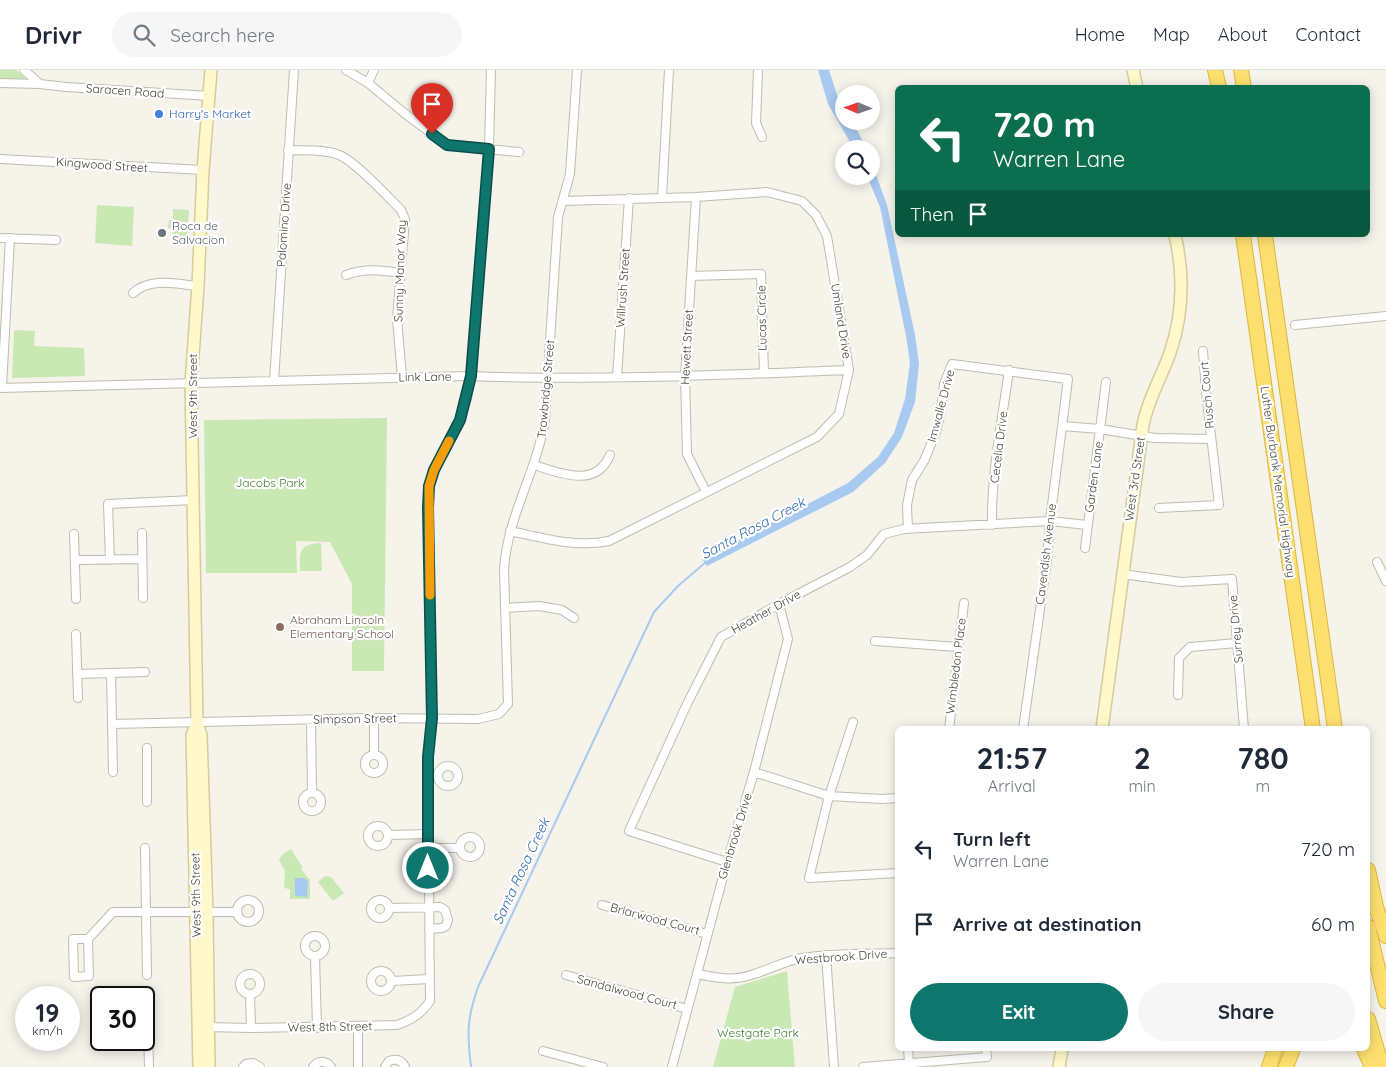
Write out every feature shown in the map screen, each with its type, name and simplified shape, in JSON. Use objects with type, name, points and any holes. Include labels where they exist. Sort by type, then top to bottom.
[{"type":"highway","points":[[1215,70],[1220,85]]},
{"type":"highway","points":[[1219,70],[1221,85]]},
{"type":"highway","points":[[1241,70],[1244,85]]},
{"type":"highway","points":[[1245,85],[1247,70]]},
{"type":"highway","name":"Luther Burbank Memorial Highway","points":[[1243,237],[1312,725]]},
{"type":"highway","name":"Luther Burbank Memorial Highway","points":[[1265,237],[1330,696],[1336,726]]},
{"type":"highway","points":[[1370,879],[1376,907],[1386,936]]},
{"type":"highway","points":[[1370,936],[1386,1001]]},
{"type":"highway","points":[[1370,1026],[1382,1067]]},
{"type":"highway","points":[[1269,1067],[1273,1051]]},
{"type":"highway","points":[[1286,1067],[1292,1051]]},
{"type":"highway","points":[[1365,1051],[1372,1067]]},
{"type":"street","points":[[24,70],[40,84]]},
{"type":"street","name":"West 9th Street","points":[[209,1067],[204,1027],[202,912],[192,735],[197,723],[190,383],[211,70]]},
{"type":"street","name":"Palomino Drive","points":[[274,381],[294,70]]},
{"type":"street","points":[[346,70],[368,84],[447,145],[519,152]]},
{"type":"street","points":[[368,84],[374,70]]},
{"type":"street","name":"West 8th Street","points":[[204,1027],[317,1028],[397,1025],[411,1020],[422,1012],[430,1001],[428,757],[432,718],[429,486],[440,456],[460,420],[471,376],[489,149],[491,70]]},
{"type":"street","name":"Trowbridge Street","points":[[508,704],[504,569],[506,548],[515,513],[542,441],[548,379],[558,216],[570,174],[577,70]]},
{"type":"street","points":[[662,197],[669,70]]},
{"type":"street","points":[[758,70],[756,123],[762,136]]},
{"type":"street","points":[[1133,70],[1136,85]]},
{"type":"street","name":"Saracen Road","points":[[0,83],[210,96]]},
{"type":"street","name":"Sunny Manor Way","points":[[288,150],[327,152],[341,155],[352,162],[401,210],[404,219],[397,319],[402,377]]},
{"type":"street","name":"Kingwood Street","points":[[0,159],[203,170]]},
{"type":"street","name":"Umland Drive","points":[[510,531],[563,543],[594,544],[609,540],[817,437],[839,414],[849,370],[827,236],[816,215],[802,201],[767,192],[696,197],[563,201]]},
{"type":"street","name":"Hewett Street","points":[[696,197],[685,376],[688,454],[706,492]]},
{"type":"street","name":"Willrush Street","points":[[617,378],[628,198]]},
{"type":"street","name":"West 3rd Street","points":[[1102,726],[1141,436],[1148,402],[1170,352],[1179,312],[1181,272],[1175,237]]},
{"type":"street","points":[[0,238],[56,240]]},
{"type":"street","points":[[1,388],[10,238]]},
{"type":"street","points":[[346,275],[371,269],[400,273]]},
{"type":"street","name":"Lucas Circle","points":[[691,276],[761,274],[764,373]]},
{"type":"street","points":[[133,293],[138,288],[150,283],[198,286]]},
{"type":"street","points":[[1295,325],[1386,316]]},
{"type":"street","name":"Rusch Court","points":[[1159,508],[1220,505],[1211,439],[1203,351]]},
{"type":"street","name":"Imwalle Drive","points":[[908,529],[907,505],[912,480],[924,461],[936,432],[944,384],[952,364],[1068,379]]},
{"type":"street","name":"Link Lane","points":[[1,388],[402,377],[617,378],[849,370]]},
{"type":"street","name":"Cecelia Drive","points":[[992,525],[998,449],[1009,370]]},
{"type":"street","name":"Cavendish Avenue","points":[[1022,726],[1047,557],[1068,379]]},
{"type":"street","name":"Garden Lane","points":[[1085,548],[1106,382]]},
{"type":"street","name":"Rusch Court","points":[[1062,426],[1100,429],[1141,436],[1211,439]]},
{"type":"street","points":[[534,465],[566,475],[581,477],[598,471],[606,463],[610,454]]},
{"type":"street","points":[[110,560],[108,504],[193,500]]},
{"type":"street","name":"Heather Drive","points":[[727,862],[629,831],[721,637],[850,567],[867,555],[884,534],[908,529],[1050,521]]},
{"type":"street","name":"Garden Lane","points":[[1050,521],[1087,525]]},
{"type":"street","points":[[142,533],[143,598]]},
{"type":"street","points":[[74,534],[76,599]]},
{"type":"street","points":[[75,560],[142,559]]},
{"type":"street","points":[[1376,562],[1386,581]]},
{"type":"street","name":"Surrey Drive","points":[[1122,574],[1181,582],[1232,579],[1244,726]]},
{"type":"street","name":"Wimbledon Place","points":[[948,726],[964,603]]},
{"type":"street","name":"Glenbrook Drive","points":[[672,1067],[727,862],[754,772],[788,639],[779,604]]},
{"type":"street","points":[[505,608],[539,606],[562,610],[574,618]]},
{"type":"street","points":[[76,634],[78,698]]},
{"type":"street","points":[[875,641],[958,648]]},
{"type":"street","points":[[1178,695],[1179,658],[1190,647],[1237,642]]},
{"type":"street","points":[[77,674],[145,672]]},
{"type":"street","points":[[111,673],[113,772]]},
{"type":"street","name":"Simpson Street","points":[[112,724],[374,718],[478,718],[499,714],[508,704]]},
{"type":"street","points":[[374,718],[374,754]]},
{"type":"street","points":[[312,720],[312,793]]},
{"type":"street","points":[[853,722],[830,796],[810,878],[895,873]]},
{"type":"street","points":[[147,748],[147,802]]},
{"type":"street","points":[[754,772],[830,796],[895,798]]},
{"type":"street","points":[[428,776],[438,776]]},
{"type":"street","points":[[388,836],[428,834]]},
{"type":"street","points":[[145,848],[147,975]]},
{"type":"street","points":[[428,848],[460,848]]},
{"type":"street","name":"Briarwood Court","points":[[602,905],[707,934]]},
{"type":"street","points":[[390,908],[440,907],[445,910],[448,920],[446,926],[428,929]]},
{"type":"street","points":[[88,938],[89,976],[74,977],[73,939],[88,938],[113,912],[237,912]]},
{"type":"street","name":"Westbrook Drive","points":[[698,974],[719,978],[734,978],[751,975],[801,958],[826,955],[895,953]]},
{"type":"street","points":[[826,955],[834,1067]]},
{"type":"street","points":[[315,956],[317,1028]]},
{"type":"street","name":"Sandalwood Court","points":[[566,975],[688,1009]]},
{"type":"street","points":[[392,981],[429,979]]},
{"type":"street","points":[[250,994],[251,1028]]},
{"type":"street","name":"West 9th Street","points":[[199,1067],[204,1027]]},
{"type":"street","points":[[358,1027],[358,1067]]},
{"type":"street","points":[[149,1051],[149,1067]]},
{"type":"street","points":[[543,1051],[603,1067]]},
{"type":"street","points":[[908,1051],[909,1062]]},
{"type":"street","points":[[1059,1067],[1062,1051]]},
{"type":"street","points":[[864,1067],[986,1053]]},
{"type":"street","points":[[385,1067],[389,1061],[396,1060],[402,1062],[405,1067]]},
{"type":"street","points":[[313,1067],[322,1061],[331,1067]]},
{"type":"street","points":[[243,1067],[246,1064],[253,1063],[260,1067]]},
{"type":"green space","points":[[0,70],[16,70],[24,77],[23,80],[0,79]]},
{"type":"green space","points":[[97,205],[134,207],[132,246],[95,243]]},
{"type":"green space","points":[[173,209],[189,210],[187,238],[172,237],[173,229],[168,228],[169,220],[173,220]]},
{"type":"green space","points":[[14,330],[35,331],[34,346],[84,348],[85,376],[12,378]]},
{"type":"green space","name":"Jacobs Park","points":[[387,418],[384,671],[352,671],[352,584],[330,542],[296,541],[297,573],[206,573],[204,420]]},
{"type":"green space","points":[[321,543],[322,571],[300,571],[300,559],[304,547]]},
{"type":"green space","points":[[291,849],[303,868],[301,869],[310,880],[310,899],[290,899],[290,889],[284,888],[285,871],[279,860],[283,854]]},
{"type":"green space","points":[[325,876],[331,877],[344,893],[333,901],[318,882]]},
{"type":"green space","name":"Westgate Park","points":[[787,971],[795,1067],[713,1067],[735,987]]},
{"type":"water","points":[[818,70],[829,70],[835,89],[835,116],[828,104]]},
{"type":"water","points":[[843,130],[857,130],[862,140],[849,140]]},
{"type":"water","points":[[871,185],[880,185],[887,205],[915,335],[919,363],[915,402],[902,437],[885,463],[853,492],[707,566],[702,559],[848,483],[878,457],[894,433],[905,399],[910,363],[880,207]]},
{"type":"water","points":[[295,878],[304,878],[308,881],[307,897],[295,896]]},
{"type":"waterway","name":"Santa Rosa Creek","points":[[471,1067],[469,1026],[478,987],[654,612],[678,586],[706,562]]},
{"type":"slow traffic","points":[[430,595],[429,486],[440,456],[449,441]]},
{"type":"place","name":"Harry's Market","points":[[159,114]]},
{"type":"place","name":"Roca de Salvacion","points":[[162,233]]},
{"type":"place","name":"Abraham Lincoln Elementary School","points":[[280,627]]},
{"type":"route","points":[[428,868],[428,757],[432,718],[429,486],[440,456],[460,420],[467,399],[471,376],[489,149],[447,145],[432,134]]}]
